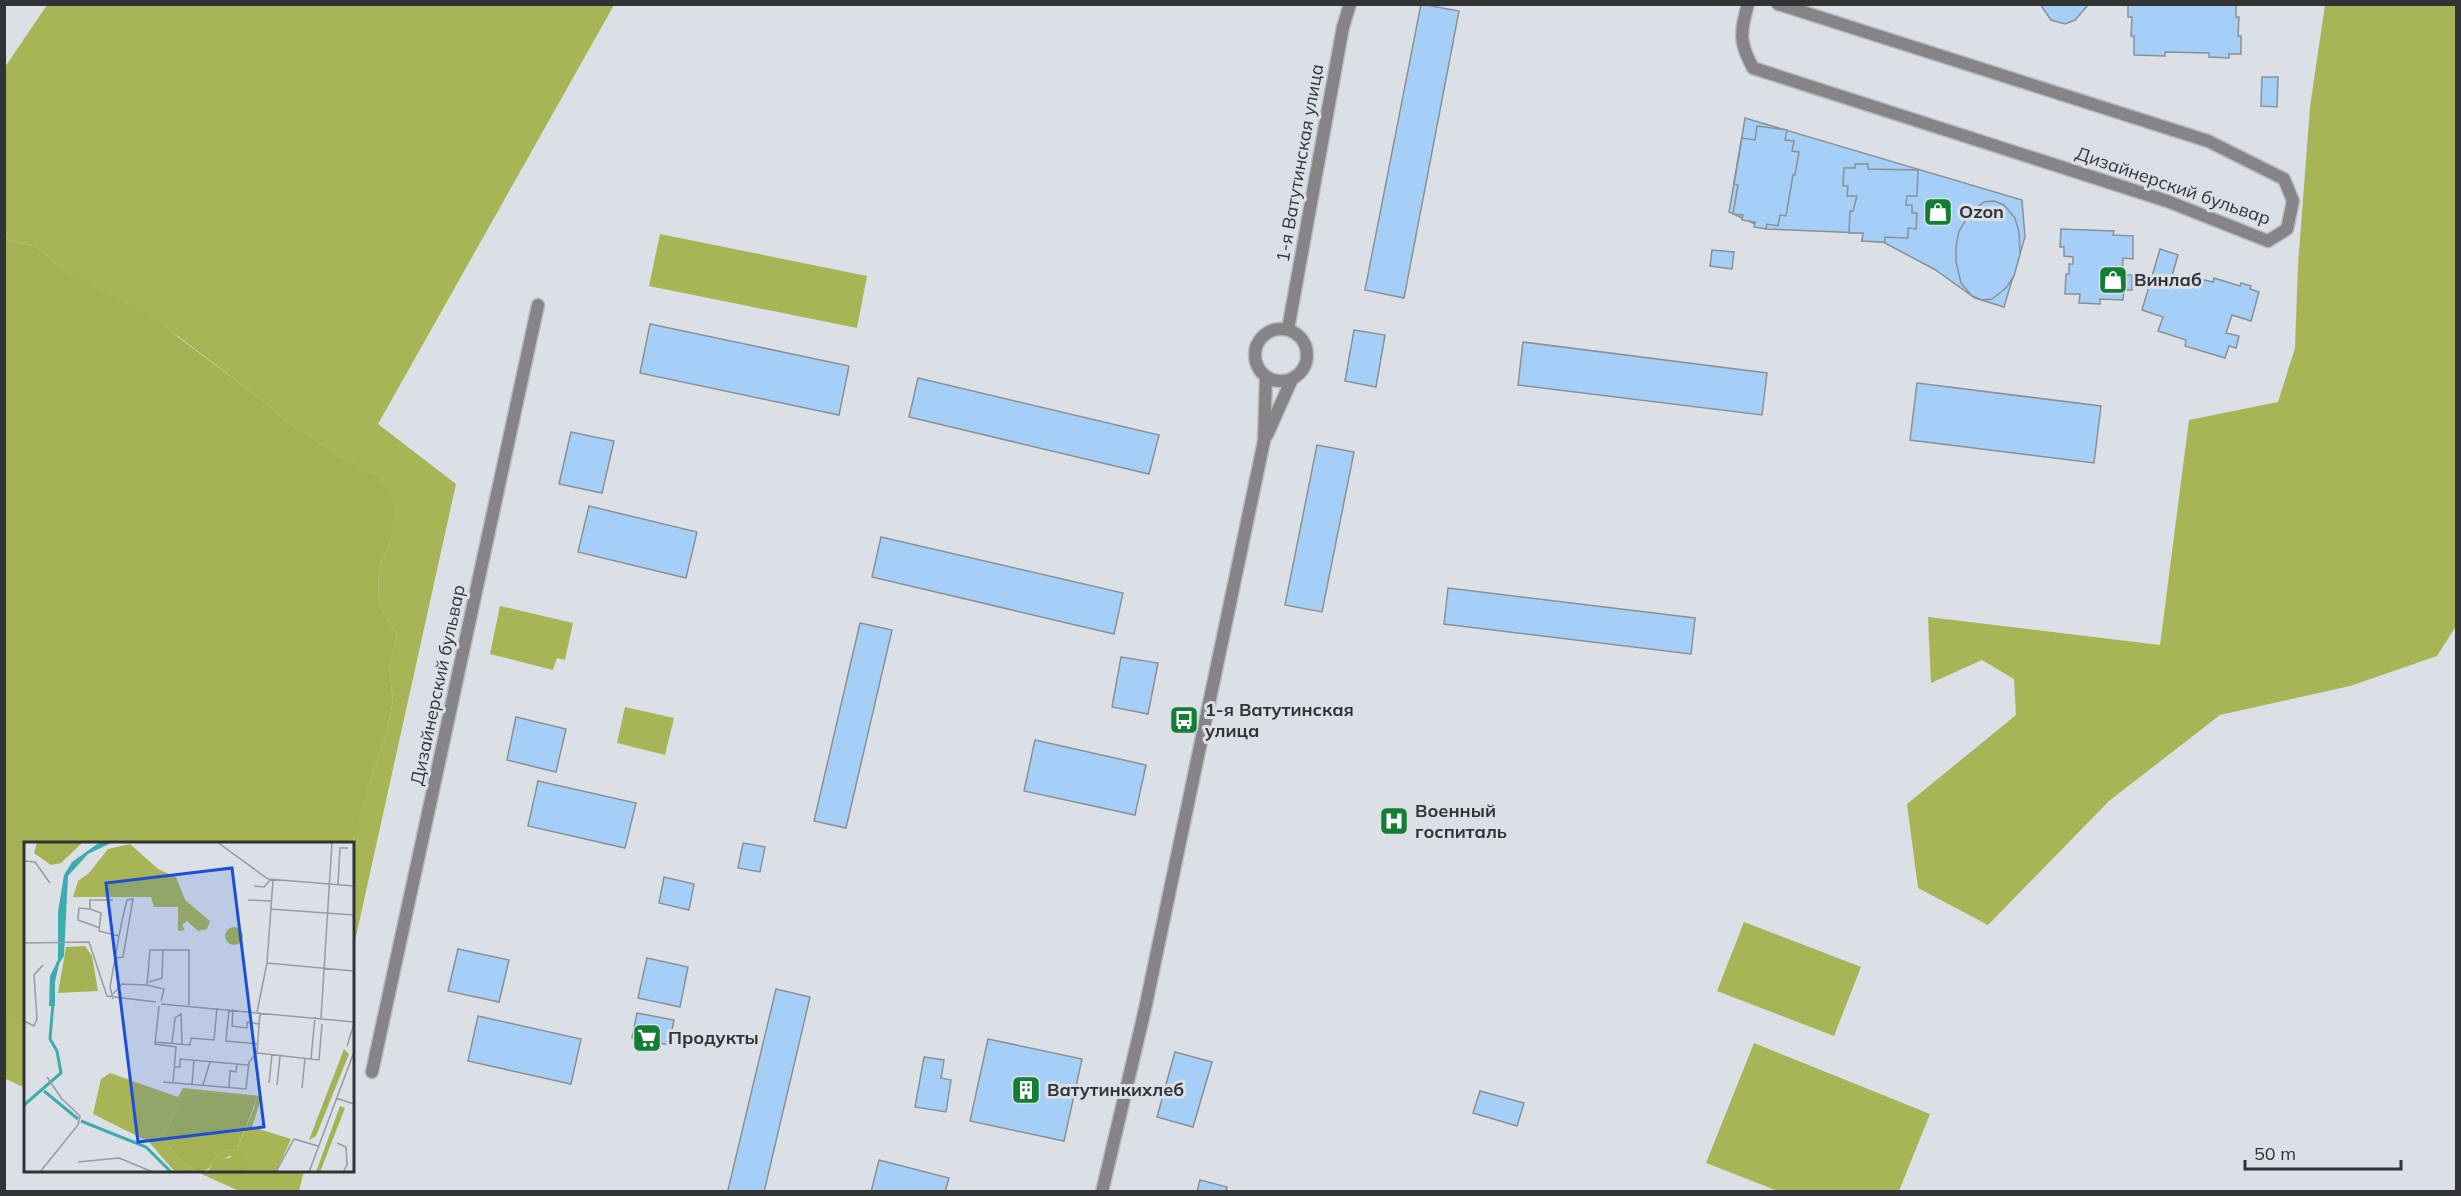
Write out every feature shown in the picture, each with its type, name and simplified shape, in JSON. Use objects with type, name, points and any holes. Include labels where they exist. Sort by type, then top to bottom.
[{"type":"street","name":"1-я Ватутинская улица","points":[[1288,329],[1343,27],[1350,4]]},
{"type":"street","name":"Дизайнерский бульвар","points":[[1748,4],[1742,24],[1743,50],[1753,68],[2167,201],[2268,241],[2287,229],[2293,201],[2284,179],[2208,141],[1778,4]]},
{"type":"street","name":"Дизайнерский бульвар","points":[[372,1072],[538,305]]},
{"type":"street","points":[[1288,329],[1303,340],[1308,358],[1300,374],[1283,382],[1266,377],[1255,362],[1257,344],[1270,331],[1288,329]]},
{"type":"street","points":[[1102,1191],[1145,1009],[1264,441],[1266,377]]},
{"type":"street","points":[[1264,441],[1292,379]]},
{"type":"green space","points":[[47,5],[614,5],[378,424],[456,484],[354,945],[354,835],[386,735],[393,701],[389,666],[397,636],[379,605],[378,570],[391,539],[376,474],[345,459],[287,422],[262,400],[179,337],[62,269],[37,247],[5,239],[5,67]]},
{"type":"green space","points":[[2325,5],[2456,5],[2456,626],[2437,656],[2350,686],[2220,715],[2109,801],[1988,925],[1918,888],[1907,804],[2016,715],[2014,679],[1982,660],[1931,683],[1928,617],[2160,645],[2189,420],[2278,402],[2295,348],[2298,265],[2310,107]]},
{"type":"green space","points":[[660,234],[867,276],[857,328],[649,286]]},
{"type":"green space","points":[[4,239],[37,247],[62,269],[151,317],[262,400],[287,422],[345,459],[376,474],[394,503],[391,539],[378,570],[379,605],[397,636],[389,666],[393,701],[386,735],[353,842],[24,842],[24,1024],[4,1011]]},
{"type":"green space","points":[[500,606],[573,623],[565,660],[557,658],[553,670],[490,654]]},
{"type":"green space","points":[[625,707],[674,718],[665,755],[617,743]]},
{"type":"green space","points":[[1744,922],[1861,967],[1834,1036],[1717,991]]},
{"type":"green space","points":[[5,1011],[24,1024],[24,1088],[6,1079],[5,1082]]},
{"type":"green space","points":[[1754,1043],[1930,1114],[1899,1191],[1778,1191],[1706,1163]]},
{"type":"green space","points":[[197,1172],[304,1172],[299,1191],[239,1191]]},
{"type":"building","points":[[1421,4],[1459,11],[1404,298],[1365,290]]},
{"type":"building","points":[[2040,4],[2089,4],[2075,20],[2065,24],[2051,20]]},
{"type":"building","points":[[2128,4],[2236,4],[2241,54],[2229,54],[2229,58],[2209,57],[2209,53],[2165,52],[2165,56],[2134,55],[2134,36],[2131,36],[2132,17],[2128,17]]},
{"type":"building","points":[[2262,77],[2278,77],[2277,107],[2261,106]]},
{"type":"building","points":[[1745,118],[2022,200],[2025,237],[2004,307],[1975,298],[1934,269],[1883,242],[1862,241],[1863,233],[1766,229],[1729,212]]},
{"type":"building","points":[[1757,126],[1787,130],[1785,140],[1794,141],[1792,151],[1799,152],[1786,216],[1780,215],[1778,226],[1767,224],[1766,229],[1754,227],[1755,222],[1742,220],[1743,215],[1733,214],[1738,185],[1734,184],[1742,138],[1755,140]]},
{"type":"building","points":[[1855,164],[1868,164],[1868,169],[1918,170],[1917,196],[1907,196],[1906,205],[1912,205],[1912,213],[1917,213],[1916,229],[1908,228],[1908,238],[1885,237],[1885,242],[1862,241],[1863,233],[1849,233],[1850,211],[1853,211],[1857,196],[1847,196],[1848,186],[1843,186],[1844,168],[1855,168]]},
{"type":"building","points":[[1994,201],[2004,205],[2015,218],[2019,232],[2020,254],[2014,276],[2006,288],[1992,299],[1982,300],[1972,296],[1961,283],[1956,262],[1956,246],[1959,231],[1970,213],[1984,202]]},
{"type":"building","points":[[2061,229],[2114,231],[2113,235],[2133,236],[2133,259],[2123,258],[2122,275],[2132,275],[2132,290],[2124,290],[2123,300],[2100,299],[2100,304],[2079,303],[2080,294],[2065,294],[2066,274],[2069,274],[2069,264],[2073,264],[2073,257],[2064,256],[2064,247],[2060,247]]},
{"type":"building","points":[[2160,249],[2178,255],[2172,276],[2203,285],[2204,280],[2213,282],[2214,278],[2240,286],[2241,283],[2251,286],[2250,289],[2259,292],[2251,321],[2232,315],[2226,333],[2239,336],[2236,348],[2229,346],[2225,358],[2185,346],[2186,340],[2158,331],[2163,317],[2142,310]]},
{"type":"building","points":[[1712,250],[1734,252],[1732,269],[1710,266]]},
{"type":"building","points":[[650,324],[849,366],[839,415],[640,373]]},
{"type":"building","points":[[1354,330],[1385,335],[1376,387],[1345,381]]},
{"type":"building","points":[[1523,342],[1767,373],[1762,415],[1518,385]]},
{"type":"building","points":[[918,378],[1159,435],[1149,474],[909,417]]},
{"type":"building","points":[[1917,383],[2101,406],[2094,463],[1910,440]]},
{"type":"building","points":[[571,432],[614,441],[602,493],[559,484]]},
{"type":"building","points":[[1317,445],[1354,452],[1322,612],[1285,605]]},
{"type":"building","points":[[589,506],[697,532],[686,578],[578,552]]},
{"type":"building","points":[[881,537],[1123,593],[1114,634],[872,577]]},
{"type":"building","points":[[1448,588],[1695,618],[1691,654],[1444,624]]},
{"type":"building","points":[[860,623],[892,630],[846,828],[814,821]]},
{"type":"building","points":[[1121,657],[1158,663],[1148,714],[1112,707]]},
{"type":"building","points":[[516,717],[566,729],[556,772],[507,760]]},
{"type":"building","points":[[1035,740],[1146,765],[1135,815],[1024,791]]},
{"type":"building","points":[[538,781],[636,803],[625,848],[528,826]]},
{"type":"building","points":[[743,843],[765,847],[760,872],[738,868]]},
{"type":"building","points":[[664,877],[694,884],[689,910],[659,903]]},
{"type":"building","points":[[458,949],[509,960],[499,1002],[448,991]]},
{"type":"building","points":[[647,958],[688,967],[680,1007],[638,998]]},
{"type":"building","points":[[776,989],[810,997],[764,1192],[733,1192],[728,1190]]},
{"type":"building","points":[[637,1013],[674,1020],[669,1045],[632,1038]]},
{"type":"building","points":[[478,1016],[581,1039],[571,1084],[468,1061]]},
{"type":"building","name":"Ватутинкихлеб","points":[[988,1039],[1082,1059],[1064,1141],[970,1121]]},
{"type":"building","points":[[1175,1052],[1212,1062],[1193,1127],[1157,1117]]},
{"type":"building","points":[[924,1057],[944,1060],[941,1078],[951,1080],[946,1112],[915,1107]]},
{"type":"building","points":[[1480,1091],[1524,1103],[1517,1126],[1473,1113]]},
{"type":"building","points":[[879,1160],[949,1178],[945,1192],[871,1192]]},
{"type":"building","points":[[1200,1180],[1227,1187],[1226,1192],[1197,1192]]},
{"type":"place","name":"Ozon","points":[[1938,212]]},
{"type":"place","name":"Винлаб","points":[[2113,280]]},
{"type":"place","name":"1-я Ватутинская улица","points":[[1184,720]]},
{"type":"place","name":"Военный госпиталь","points":[[1394,821]]},
{"type":"place","name":"Продукты","points":[[647,1038]]},
{"type":"place","name":"Ватутинкихлеб","points":[[1026,1090]]}]
